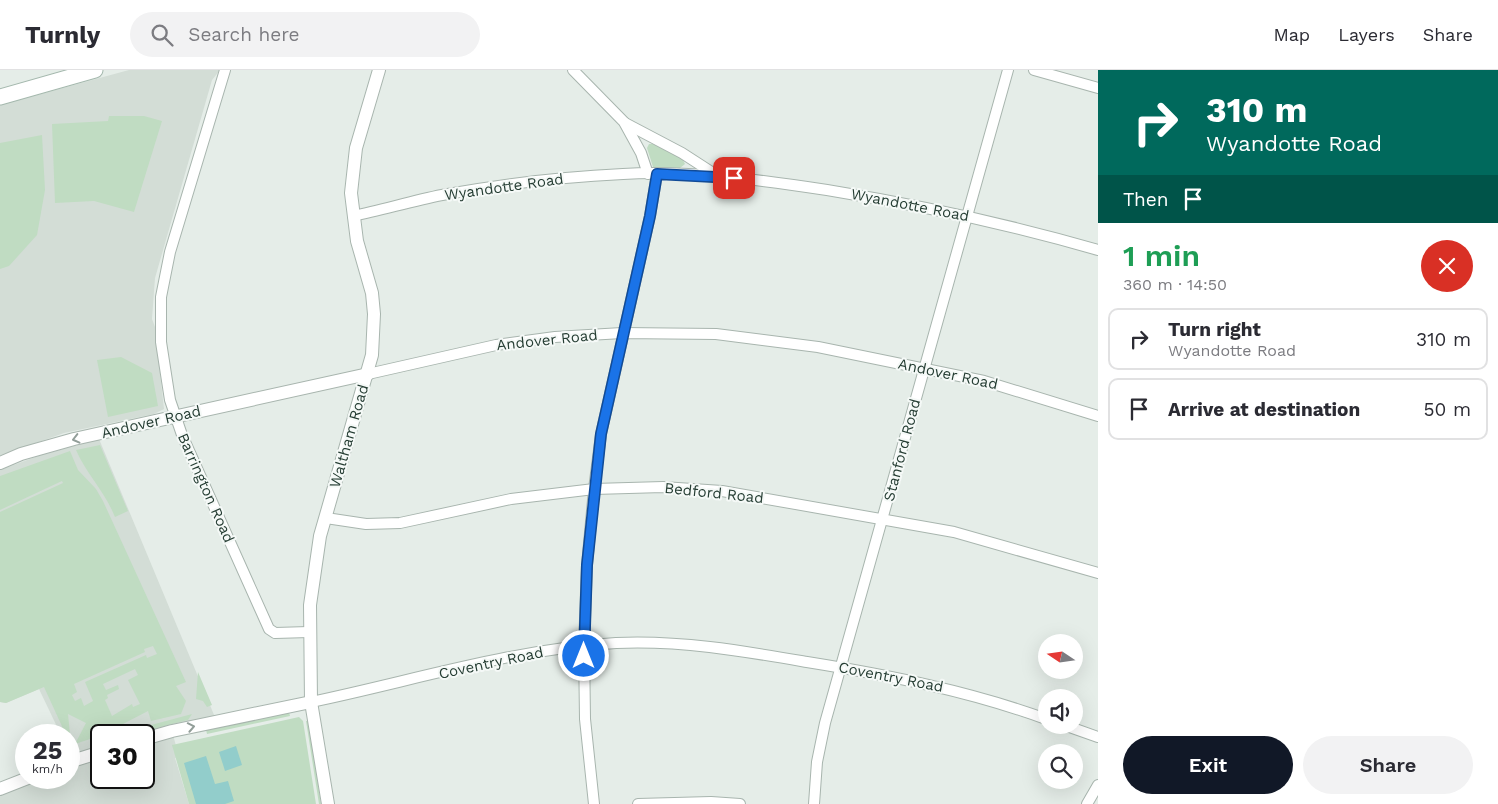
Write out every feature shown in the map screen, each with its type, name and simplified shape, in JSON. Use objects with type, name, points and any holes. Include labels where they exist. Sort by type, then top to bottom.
[{"type":"main road","points":[[0,97],[70,74],[95,70]]},
{"type":"street","name":"Barrington Road","points":[[225,70],[170,252],[161,297],[161,342],[174,415],[222,526],[270,629],[276,633],[309,632]]},
{"type":"street","name":"Waltham Road","points":[[328,804],[311,702],[309,632],[314,566],[373,352],[373,307],[353,216],[351,193],[356,148],[379,70]]},
{"type":"street","points":[[573,70],[624,122],[652,174],[650,216],[622,333],[601,434],[587,565],[584,646],[585,719],[594,804]]},
{"type":"street","name":"Stanford Road","points":[[814,804],[817,762],[825,723],[1008,70]]},
{"type":"street","points":[[1034,70],[1098,88]]},
{"type":"street","name":"Wyandotte Road","points":[[624,122],[682,153],[718,177]]},
{"type":"street","name":"Wyandotte Road","points":[[353,216],[440,195],[501,184],[625,174],[718,177],[782,183],[896,201],[967,216],[1098,250]]},
{"type":"street","name":"Andover Road","points":[[0,463],[21,454],[71,440],[174,415],[496,345],[555,337],[622,333],[678,332],[747,337],[818,347],[984,381],[1098,416]]},
{"type":"street","name":"Bedford Road","points":[[326,518],[366,524],[400,523],[511,500],[594,489],[663,487],[722,491],[884,518],[954,532],[1098,573]]},
{"type":"street","name":"Coventry Road","points":[[155,736],[476,664],[541,652],[584,646],[668,642],[704,644],[942,686],[1038,716]]},
{"type":"street","points":[[1083,732],[1098,737]]},
{"type":"street","points":[[0,789],[15,783]]},
{"type":"street","points":[[1087,804],[1098,785]]},
{"type":"street","points":[[638,804],[711,802],[740,804]]},
{"type":"shaded area","points":[[129,70],[220,70],[212,80],[155,278],[152,319],[155,327],[164,409],[154,414],[64,433],[0,456],[0,105]]},
{"type":"shaded area","points":[[99,439],[217,722],[172,731],[179,757],[175,758],[189,804],[0,804],[0,794],[15,789],[80,789],[80,724],[56,724],[39,689],[6,703],[0,702],[0,470],[38,456]]},
{"type":"green space","points":[[109,116],[144,116],[162,121],[134,212],[94,201],[55,203],[52,124],[108,121]]},
{"type":"green space","points":[[42,135],[45,190],[37,235],[9,266],[0,269],[0,143]]},
{"type":"green space","points":[[649,144],[653,144],[682,158],[685,164],[680,168],[653,167],[647,148]]},
{"type":"green space","points":[[121,357],[152,373],[158,406],[108,417],[97,360]]},
{"type":"green space","points":[[100,445],[128,511],[115,517],[111,507],[76,450]]},
{"type":"green space","points":[[70,451],[78,470],[96,489],[103,501],[186,682],[176,686],[186,701],[181,714],[151,721],[148,711],[123,724],[90,724],[90,739],[80,742],[80,734],[86,723],[68,714],[69,724],[61,724],[44,687],[6,703],[0,702],[0,512],[63,483],[62,481],[0,510],[0,476]],"holes":[[[153,646],[157,654],[147,658],[146,655],[85,682],[93,701],[84,706],[81,698],[75,701],[72,695],[77,692],[74,684],[145,652],[144,649]],[[135,669],[138,675],[128,680],[140,704],[133,707],[132,704],[112,716],[105,700],[108,698],[107,695],[119,689],[118,685],[106,690],[103,684]]]},
{"type":"green space","points":[[198,672],[212,705],[207,707],[203,701],[196,699]]},
{"type":"green space","points":[[289,712],[290,716],[207,734],[206,730]]},
{"type":"green space","points":[[192,714],[188,720],[155,728],[155,724]]},
{"type":"green space","points":[[299,717],[303,721],[316,804],[189,804],[172,745]]},
{"type":"green space","points":[[306,721],[309,721],[321,804],[319,804]]},
{"type":"water","points":[[236,746],[242,765],[225,771],[219,752]]},
{"type":"water","points":[[206,756],[215,784],[228,781],[234,801],[225,804],[196,804],[184,763]]},
{"type":"route","points":[[584,656],[587,565],[601,434],[631,295],[641,258],[657,174],[734,178]]}]
